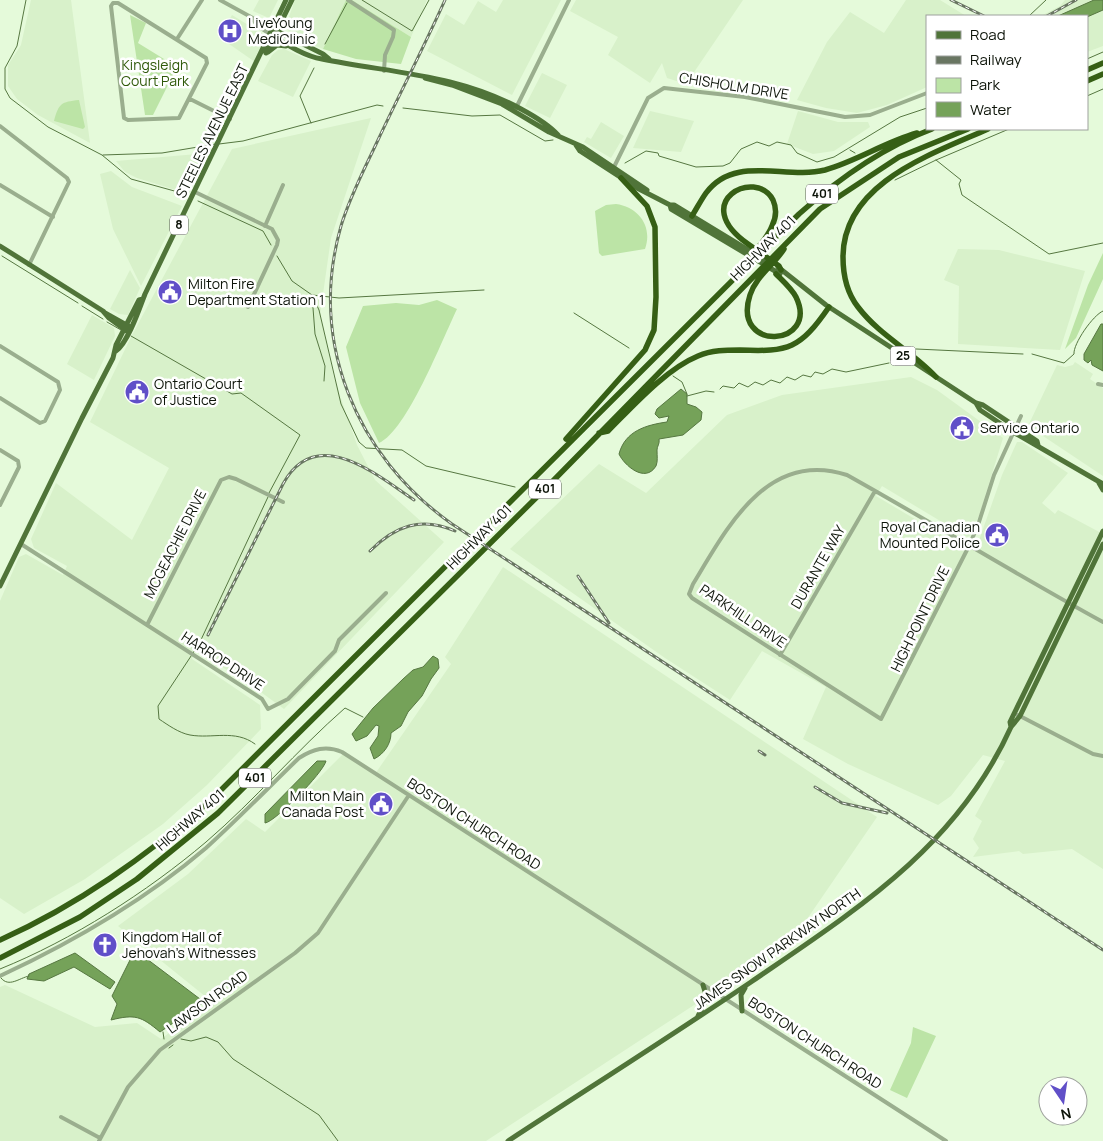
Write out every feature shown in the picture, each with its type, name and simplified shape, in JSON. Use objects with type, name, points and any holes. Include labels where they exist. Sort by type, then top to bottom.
[{"type":"highway","points":[[1088,70],[1103,63]]},
{"type":"highway","points":[[1088,81],[1103,74]]},
{"type":"highway","points":[[692,216],[707,192],[729,176],[755,170],[804,173],[824,170],[901,138],[927,130]]},
{"type":"highway","name":"HIGHWAY 401","points":[[0,940],[96,888],[128,868],[221,791],[562,448],[799,214],[835,184],[872,160],[928,130]]},
{"type":"highway","name":"HIGHWAY 401","points":[[0,958],[80,917],[144,875],[192,837],[267,767],[478,556],[820,209],[899,157],[966,130]]},
{"type":"highway","points":[[936,378],[928,368],[877,330],[856,305],[848,289],[843,267],[843,246],[853,216],[862,201],[873,191],[915,164],[986,130]]},
{"type":"highway","points":[[562,448],[565,440],[645,350],[654,330],[656,297],[655,227],[646,206],[621,178]]},
{"type":"highway","points":[[732,279],[773,225],[776,216],[773,200],[764,190],[757,187],[736,191],[724,206],[723,212],[727,225],[745,248],[781,273],[795,294],[800,309],[800,318],[798,324],[789,333],[768,337],[755,329],[750,322],[748,305],[754,286],[780,255],[789,240]]},
{"type":"highway","points":[[597,434],[608,431],[673,370],[686,362],[698,356],[720,351],[774,351],[792,346],[808,334],[829,307]]},
{"type":"main road","name":"STEELES AVENUE EAST","points":[[0,586],[116,351],[116,345],[128,329],[139,300],[143,299],[264,53],[286,0]]},
{"type":"main road","name":"STEELES AVENUE EAST","points":[[273,33],[292,0]]},
{"type":"main road","name":"25","points":[[273,33],[294,48],[321,59],[384,71],[423,77],[430,76],[465,85],[552,128],[558,135],[576,145],[580,151],[640,184],[651,194]]},
{"type":"main road","name":"25","points":[[273,33],[323,54],[330,60]]},
{"type":"main road","points":[[264,53],[277,45],[294,48]]},
{"type":"main road","name":"25","points":[[613,169],[621,178],[651,194],[670,206],[671,209],[745,248]]},
{"type":"main road","name":"25","points":[[670,206],[674,205],[745,248],[829,307],[976,403],[980,410],[1036,441],[1038,445],[1101,483],[1103,490]]},
{"type":"main road","points":[[0,246],[128,329]]},
{"type":"main road","name":"JAMES SNOW PARKWAY NORTH","points":[[508,1141],[726,999],[882,890],[911,864],[948,826],[980,783],[1011,726],[1020,716],[1103,531]]},
{"type":"main road","name":"JAMES SNOW PARKWAY NORTH","points":[[1011,726],[1010,722],[1014,713],[1103,544]]},
{"type":"main road","points":[[742,1010],[741,996],[749,983]]},
{"type":"main road","points":[[697,1018],[706,1002],[706,992],[703,985]]},
{"type":"street","points":[[177,39],[202,0]]},
{"type":"street","points":[[220,0],[273,33]]},
{"type":"street","points":[[348,0],[394,30],[386,49],[384,71]]},
{"type":"street","points":[[516,109],[570,0]]},
{"type":"street","points":[[118,3],[177,39],[207,59],[180,117],[176,119],[125,120],[111,4],[118,3]]},
{"type":"street","name":"CHISHOLM DRIVE","points":[[613,169],[648,98],[664,88],[745,97],[845,117],[870,115],[926,93]]},
{"type":"street","points":[[190,99],[230,119]]},
{"type":"street","points":[[0,126],[68,179],[69,184],[29,265]]},
{"type":"street","points":[[0,185],[53,217]]},
{"type":"street","points":[[265,226],[283,185]]},
{"type":"street","points":[[195,192],[265,226],[275,233],[278,242],[248,307]]},
{"type":"street","points":[[0,346],[58,382],[60,390],[45,421],[40,423],[0,398]]},
{"type":"street","points":[[1098,384],[1103,385]]},
{"type":"street","name":"HIGH POINT DRIVE","points":[[881,719],[970,544],[994,475],[1021,416]]},
{"type":"street","points":[[0,450],[18,461],[19,467],[0,505]]},
{"type":"street","name":"PARKHILL DRIVE","points":[[881,719],[692,598],[689,591],[732,522],[760,491],[772,482],[804,472],[829,471],[847,475],[1103,622]]},
{"type":"street","name":"MCGEACHIE DRIVE","points":[[147,625],[221,480],[236,479],[282,502]]},
{"type":"street","name":"DURANTE WAY","points":[[780,655],[875,491]]},
{"type":"street","name":"HARROP DRIVE","points":[[21,544],[262,699],[268,709],[288,698],[335,651],[340,640],[386,593]]},
{"type":"street","points":[[1014,713],[1093,754],[1103,756]]},
{"type":"street","name":"BOSTON CHURCH ROAD","points":[[0,976],[66,944],[109,918],[170,876],[248,809],[299,758],[313,750],[326,748],[342,752],[410,795],[946,1141]]},
{"type":"street","name":"LAWSON ROAD","points":[[100,1140],[128,1087],[160,1050],[295,953],[318,933],[410,795]]},
{"type":"street","points":[[61,1118],[100,1140]]},
{"type":"shaded area","points":[[31,0],[71,0],[90,143],[38,115],[17,99],[8,86],[8,65],[21,45]]},
{"type":"shaded area","points":[[259,0],[278,0],[269,18],[253,11]]},
{"type":"shaded area","points":[[295,0],[346,0],[323,49],[291,36],[286,25]]},
{"type":"shaded area","points":[[352,0],[427,0],[411,37]]},
{"type":"shaded area","points":[[503,0],[561,0],[512,95],[427,51],[446,14],[464,25],[478,1],[496,12]]},
{"type":"shaded area","points":[[576,0],[743,0],[686,84],[667,78],[662,63],[650,83],[608,55],[618,37],[570,11]]},
{"type":"shaded area","points":[[906,0],[940,0],[964,15],[926,15],[926,87],[887,105],[857,113],[826,108],[797,100],[827,42],[850,12],[884,33]]},
{"type":"shaded area","points":[[1065,0],[1103,0],[1103,46],[1088,52],[1088,15],[1043,15],[1060,6]]},
{"type":"shaded area","points":[[232,15],[263,34],[265,40],[255,62],[219,37]]},
{"type":"shaded area","points":[[284,49],[311,61],[293,97],[258,81],[272,55],[278,50]]},
{"type":"shaded area","points":[[542,73],[567,85],[550,118],[525,106]]},
{"type":"shaded area","points":[[650,111],[694,121],[681,152],[633,148]]},
{"type":"shaded area","points":[[798,111],[838,122],[868,122],[870,127],[834,151],[813,154],[787,144]]},
{"type":"shaded area","points":[[371,118],[331,238],[320,315],[334,378],[357,445],[375,480],[444,542],[284,709],[254,687],[195,650],[192,659],[260,705],[261,729],[207,785],[163,824],[85,879],[24,914],[0,898],[0,601],[19,557],[26,554],[63,575],[67,566],[34,548],[31,539],[56,483],[132,540],[169,468],[90,422],[131,337],[232,149]]},
{"type":"shaded area","points":[[601,122],[624,136],[611,158],[584,142],[587,137],[591,139]]},
{"type":"shaded area","points":[[209,153],[189,194],[137,178],[125,172],[116,161]]},
{"type":"shaded area","points":[[111,171],[132,187],[182,206],[141,286],[113,229],[100,174]]},
{"type":"shaded area","points":[[958,249],[999,250],[1085,271],[1060,350],[958,344],[959,286],[944,280]]},
{"type":"shaded area","points":[[130,270],[140,288],[128,315],[119,314],[110,309]]},
{"type":"shaded area","points":[[92,315],[114,328],[115,336],[94,380],[67,364]]},
{"type":"shaded area","points":[[1075,362],[1093,374],[1090,379],[1103,388],[1103,476],[1028,426],[1057,365],[1065,367],[1073,365]]},
{"type":"shaded area","points":[[911,377],[937,390],[1003,438],[980,513],[971,535],[967,537],[882,486],[876,496],[962,547],[977,546],[1002,475],[1017,442],[1022,442],[1068,473],[1042,503],[1055,514],[1058,510],[1103,534],[1103,869],[1072,849],[1023,854],[1019,851],[973,857],[979,848],[973,839],[982,821],[975,816],[1005,761],[983,755],[951,796],[938,805],[848,764],[803,739],[826,687],[762,651],[730,700],[665,658],[510,549],[599,464],[646,493],[727,415],[782,395]]},
{"type":"shaded area","points":[[503,567],[877,817],[792,941],[486,1141],[0,1141],[0,987],[5,985],[95,1027],[137,1023],[161,1039],[211,1001],[118,926],[188,874],[246,819],[265,832],[343,754],[375,774],[451,664],[445,657]]},
{"type":"green space","points":[[346,0],[352,0],[411,37],[401,64],[356,59],[323,49]]},
{"type":"green space","name":"Kingsleigh Court Park","points":[[130,15],[146,23],[138,43],[177,67],[153,115],[145,115]]},
{"type":"green space","points":[[79,100],[85,127],[83,129],[54,121],[57,110],[62,104]]},
{"type":"green space","points":[[616,204],[631,209],[642,219],[647,233],[645,249],[602,256],[599,253],[595,211],[606,205]]},
{"type":"green space","points":[[1103,253],[1103,279],[1076,338],[1065,349],[1088,285]]},
{"type":"green space","points":[[437,300],[457,309],[412,404],[390,435],[379,443],[360,403],[346,347],[363,306],[396,303],[419,305]]},
{"type":"green space","points":[[913,1027],[936,1036],[907,1098],[890,1090],[911,1043]]},
{"type":"water","points":[[1094,0],[1103,0],[1103,10],[1088,17],[1088,15],[1060,15]]},
{"type":"water","points":[[1101,324],[1103,324],[1103,371],[1092,365],[1091,360],[1088,363],[1084,360],[1084,354]]},
{"type":"water","points":[[681,389],[687,394],[687,404],[696,407],[702,412],[701,420],[683,435],[659,439],[656,466],[646,473],[635,471],[625,463],[619,454],[622,446],[631,435],[644,427],[667,422],[669,416],[659,418],[655,414],[657,409]]},
{"type":"water","points":[[433,656],[438,659],[439,668],[422,696],[408,712],[401,726],[391,733],[390,741],[386,748],[374,759],[370,748],[378,736],[379,726],[376,725],[367,736],[356,741],[352,734],[373,708],[403,679],[413,670],[423,667]]},
{"type":"water","points":[[317,761],[326,761],[317,776],[288,806],[265,823],[265,814]]},
{"type":"water","points":[[135,950],[204,1002],[160,1032],[137,1018],[126,1017],[111,1020],[117,1004],[112,996]]},
{"type":"water","points":[[75,953],[115,982],[110,989],[74,967],[44,981],[27,979],[29,974]]},
{"type":"waterway","points":[[26,0],[17,46],[5,68],[5,89],[10,98],[48,127],[102,155],[131,179],[178,192],[185,196]]},
{"type":"waterway","points":[[362,0],[412,31],[429,0]]},
{"type":"waterway","points":[[1030,15],[1046,0]]},
{"type":"waterway","points":[[325,44],[347,3]]},
{"type":"waterway","points":[[1088,59],[1103,52]]},
{"type":"waterway","points":[[311,123],[300,96],[314,68]]},
{"type":"waterway","points":[[1088,96],[1103,89]]},
{"type":"waterway","points":[[219,144],[243,141],[377,105],[383,106]]},
{"type":"waterway","points":[[403,108],[472,116],[500,115],[545,141],[553,140]]},
{"type":"waterway","points":[[625,163],[646,151],[658,153],[659,156],[696,167],[723,166],[730,163],[741,149],[757,142],[769,146],[777,142],[791,145],[797,153],[817,162],[834,157],[900,117],[926,108]]},
{"type":"waterway","points":[[895,180],[1007,130]]},
{"type":"waterway","points":[[103,155],[162,153],[216,144]]},
{"type":"waterway","points":[[850,150],[855,153]]},
{"type":"waterway","points":[[936,160],[961,180],[959,184],[962,195],[1049,254],[1103,243]]},
{"type":"waterway","points":[[198,201],[263,231],[271,245]]},
{"type":"waterway","points":[[2,256],[78,303]]},
{"type":"waterway","points":[[277,256],[292,281],[312,295],[315,334],[325,366],[324,381]]},
{"type":"waterway","points":[[484,290],[339,298],[312,295],[319,310],[341,404],[359,442],[366,448],[402,450],[426,466],[515,487]]},
{"type":"waterway","points":[[82,306],[103,319]]},
{"type":"waterway","points":[[1032,354],[1064,363],[1074,354],[1080,337],[1089,324],[1103,311]]},
{"type":"waterway","points":[[574,313],[629,348]]},
{"type":"waterway","points":[[107,322],[121,330]]},
{"type":"waterway","points":[[131,336],[232,394],[241,393],[300,435],[269,493]]},
{"type":"waterway","points":[[916,349],[1023,354]]},
{"type":"waterway","points":[[720,389],[723,386],[734,388],[739,383],[748,387],[755,382],[763,385],[771,380],[780,383],[787,377],[795,380],[803,375],[811,377],[815,372],[823,374],[832,369],[846,372],[889,363]]},
{"type":"waterway","points":[[673,376],[682,382],[687,394]]},
{"type":"waterway","points":[[687,396],[706,391],[714,392]]},
{"type":"waterway","points":[[255,744],[240,737],[223,735],[198,736],[182,732],[159,719],[158,706],[199,644],[268,497]]},
{"type":"waterway","points":[[0,969],[81,929],[134,897],[183,861],[224,826],[345,708],[363,717]]},
{"type":"waterway","points":[[1,978],[4,981],[11,982],[29,976]]},
{"type":"waterway","points":[[163,1032],[164,1039]]},
{"type":"waterway","points":[[181,1039],[191,1041],[206,1037],[218,1042],[233,1059],[319,1115],[338,1141]]},
{"type":"waterway","points":[[169,1048],[173,1045]]},
{"type":"railway","points":[[445,0],[353,193],[341,226],[332,269],[331,312],[336,353],[348,393],[366,430],[390,465],[418,496],[452,524],[1103,950]]},
{"type":"railway","points":[[951,0],[982,15]]},
{"type":"railway","points":[[1049,15],[1076,0]]},
{"type":"railway","points":[[208,635],[283,484],[297,466],[312,457],[329,456],[347,460],[383,478],[414,500]]},
{"type":"railway","points":[[370,551],[389,535],[409,526],[431,524],[455,531]]},
{"type":"railway","points":[[578,576],[609,623]]},
{"type":"railway","points":[[759,751],[765,755]]},
{"type":"railway","points":[[815,787],[842,803],[887,813]]},
{"type":"place","name":"LiveYoung MediClinic","points":[[230,31]]},
{"type":"place","name":"Milton Fire Department Station 1","points":[[170,292]]},
{"type":"place","name":"Ontario Court of Justice","points":[[137,392]]},
{"type":"place","name":"Service Ontario","points":[[962,428]]},
{"type":"place","name":"Royal Canadian Mounted Police","points":[[997,535]]},
{"type":"place","name":"Milton Main Canada Post","points":[[381,804]]},
{"type":"place","name":"Kingdom Hall of Jehovah's Witnesses","points":[[105,945]]}]
